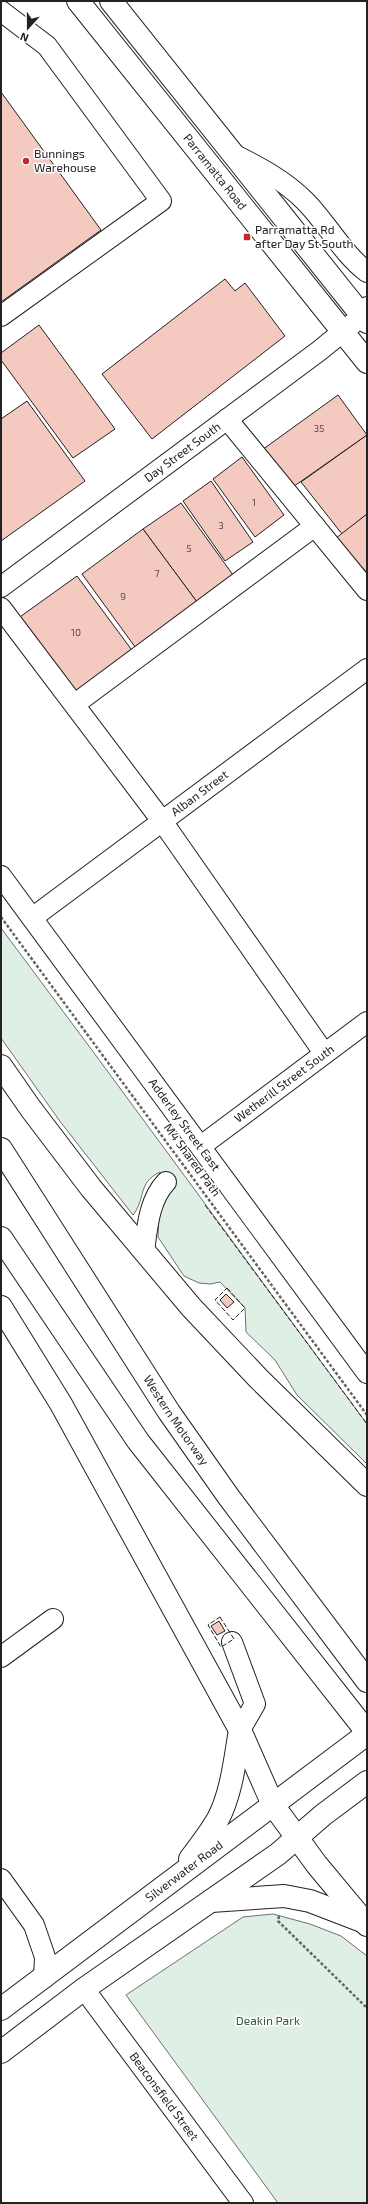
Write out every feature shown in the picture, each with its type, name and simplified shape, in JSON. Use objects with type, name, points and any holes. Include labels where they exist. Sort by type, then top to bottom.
[{"type":"highway","name":"Parramatta Road","points":[[78,1],[367,362]]},
{"type":"highway","name":"Parramatta Road","points":[[111,1],[233,154],[366,316]]},
{"type":"highway","points":[[1,1066],[35,1115],[144,1252],[191,1307],[258,1378],[367,1484]]},
{"type":"highway","name":"Western Motorway","points":[[1,1149],[169,1412],[228,1496],[365,1679]]},
{"type":"highway","points":[[1,1238],[138,1441],[339,1695],[367,1733]]},
{"type":"highway","points":[[1,1307],[61,1404],[240,1730],[273,1805],[317,1865],[366,1924]]},
{"type":"highway","points":[[258,1378],[367,1473]]},
{"type":"highway","points":[[170,1884],[204,1841],[218,1819],[227,1797],[240,1730]]},
{"type":"highway","name":"Silverwater Road","points":[[1,2009],[170,1884],[367,1733]]},
{"type":"highway","points":[[1,2052],[84,1990],[298,1838],[324,1815],[367,1782]]},
{"type":"highway","points":[[210,1901],[284,1896],[310,1901],[366,1924]]},
{"type":"street","points":[[1,11],[47,46],[161,201],[1,316]]},
{"type":"street","points":[[233,154],[270,172],[306,201],[356,263],[367,272]]},
{"type":"street","name":"Day Street South","points":[[1,587],[366,316]]},
{"type":"street","points":[[227,419],[367,590]]},
{"type":"street","points":[[75,704],[315,526]]},
{"type":"street","points":[[1,608],[75,704],[162,822],[324,1054]]},
{"type":"street","name":"Alban Street","points":[[32,918],[367,670]]},
{"type":"street","name":"Adderley Street East","points":[[1,876],[367,1373]]},
{"type":"street","name":"Wetherill Street South","points":[[201,1146],[367,1022]]},
{"type":"street","points":[[144,1252],[150,1215],[159,1189],[166,1182]]},
{"type":"street","points":[[1,1657],[53,1619]]},
{"type":"street","points":[[232,1642],[255,1704],[240,1730]]},
{"type":"street","points":[[1,1879],[34,1925],[45,1958],[44,1978]]},
{"type":"street","name":"Beaconsfield Street","points":[[84,1990],[243,2203]]},
{"type":"path","name":"M4 Shared Path","points":[[1,917],[367,1415]]},
{"type":"path","points":[[278,1921],[367,2008]]},
{"type":"green space","points":[[1,928],[367,1424],[367,1464],[297,1395],[275,1360],[246,1332],[245,1308],[220,1282],[210,1284],[199,1283],[184,1276],[158,1237],[159,1215],[170,1187],[160,1172],[148,1181],[137,1209],[133,1215],[59,1120],[1,1038]]},
{"type":"green space","name":"Deakin Park","points":[[273,1914],[310,1924],[341,1936],[367,1956],[367,2203],[278,2203],[126,1995],[243,1917]]},
{"type":"building","name":"Bunnings Warehouse","points":[[1,92],[101,230],[1,302]]},
{"type":"building","points":[[225,279],[235,291],[245,283],[285,336],[152,439],[102,374]]},
{"type":"building","points":[[39,325],[115,429],[73,458],[1,360],[1,353]]},
{"type":"building","points":[[338,395],[367,435],[290,489],[262,450]]},
{"type":"building","points":[[27,401],[85,481],[1,541],[1,419]]},
{"type":"building","points":[[367,435],[367,514],[342,534],[301,482]]},
{"type":"building","points":[[242,457],[284,515],[255,537],[213,479]]},
{"type":"building","points":[[211,481],[253,542],[225,561],[183,501]]},
{"type":"building","points":[[181,503],[236,579],[200,606],[143,529]]},
{"type":"building","points":[[367,514],[367,573],[336,538]]},
{"type":"building","points":[[143,529],[200,606],[138,651],[82,574]]},
{"type":"building","points":[[77,576],[134,653],[75,697],[17,619]]},
{"type":"building","points":[[226,1294],[234,1302],[227,1308],[220,1300]]},
{"type":"building","points":[[219,1621],[225,1631],[217,1635],[211,1626]]},
{"type":"fence","points":[[205,1205],[367,1424]]},
{"type":"fence","points":[[227,1288],[245,1308],[233,1320],[215,1300],[227,1288]]},
{"type":"fence","points":[[220,1617],[234,1639],[221,1647],[208,1625],[220,1617]]},
{"type":"place","name":"Bunnings Warehouse","points":[[26,161]]},
{"type":"place","name":"Parramatta Rd after Day St South","points":[[247,237]]}]
